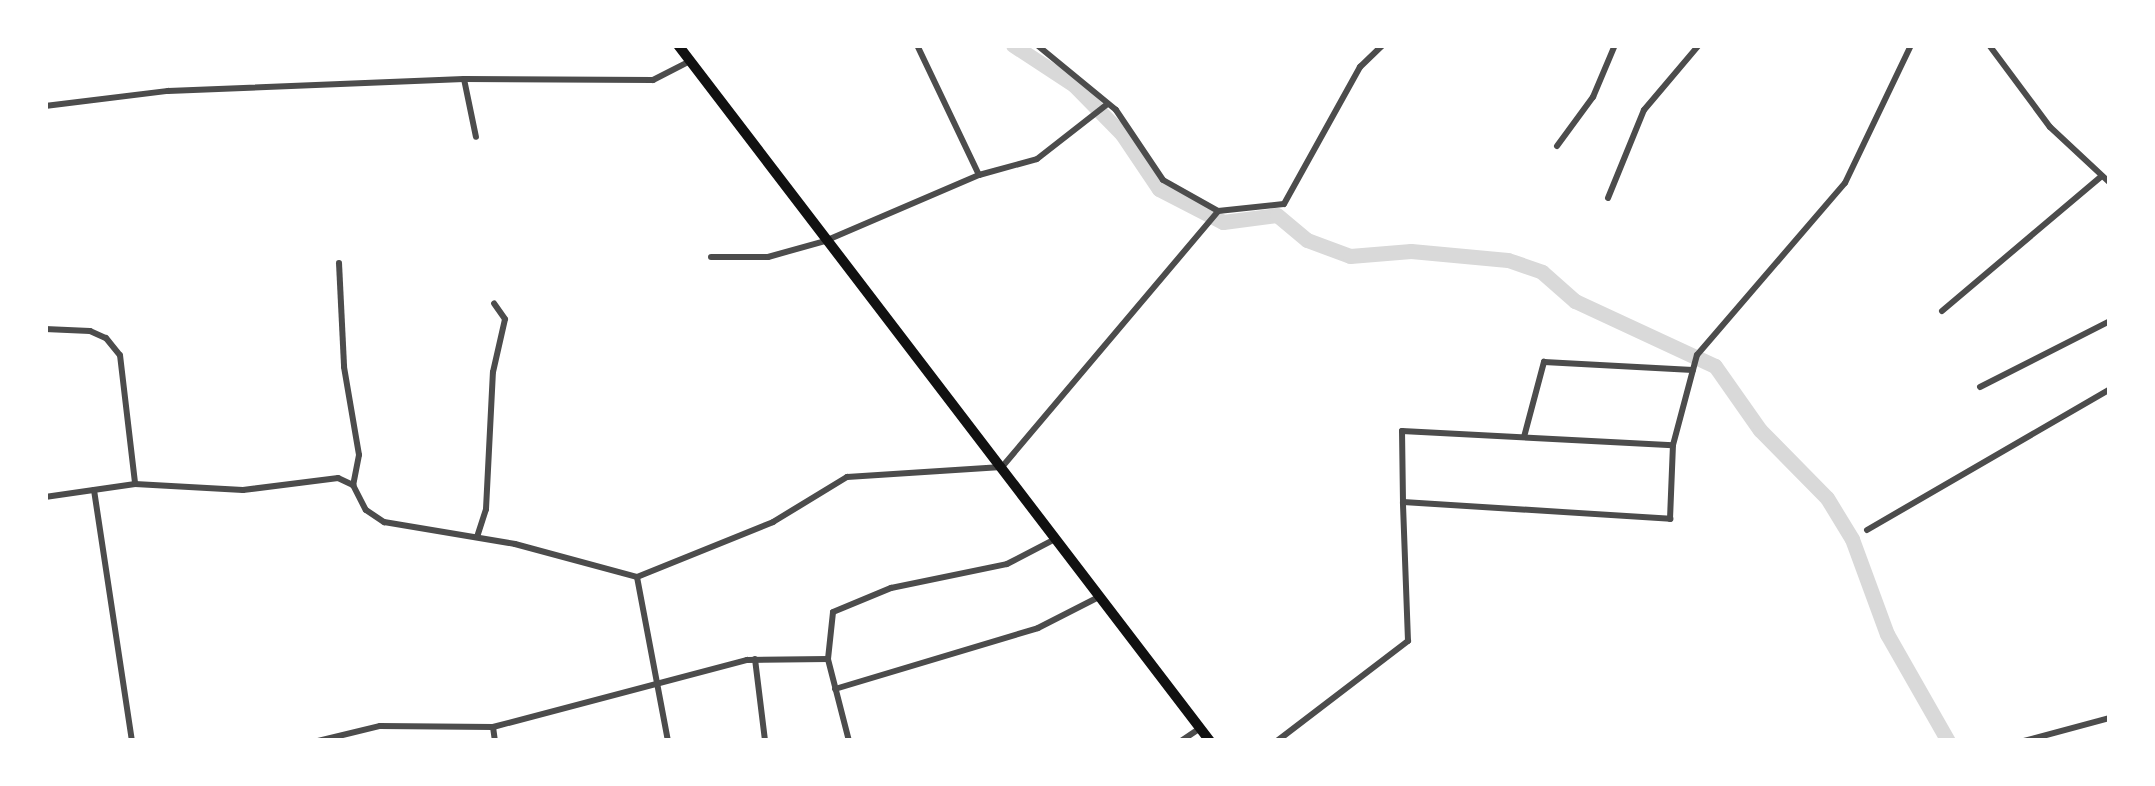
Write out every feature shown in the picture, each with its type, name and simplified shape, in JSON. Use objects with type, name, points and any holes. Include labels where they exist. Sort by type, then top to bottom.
[{"type":"highway","points":[[678,45],[1210,741]]},
{"type":"street","points":[[918,45],[979,175]]},
{"type":"street","points":[[1037,45],[1054,54],[1106,106],[1116,110],[1164,180],[1218,211],[1284,204],[1360,67],[1382,45]]},
{"type":"street","points":[[1054,54],[1063,45]]},
{"type":"street","points":[[1557,146],[1593,97],[1615,45]]},
{"type":"street","points":[[1608,198],[1644,110],[1699,45]]},
{"type":"street","points":[[1403,502],[1670,519],[1673,445],[1697,355],[1845,183],[1911,45]]},
{"type":"street","points":[[1992,45],[2050,126],[2110,183]]},
{"type":"street","points":[[45,106],[168,92],[464,79],[652,80],[690,61]]},
{"type":"street","points":[[464,79],[476,137]]},
{"type":"street","points":[[711,257],[768,257],[825,242],[979,175],[1037,159],[1106,106]]},
{"type":"street","points":[[1942,311],[2102,176]]},
{"type":"street","points":[[338,263],[344,367],[359,455],[353,485],[366,510],[384,522],[478,538],[637,576],[773,522],[847,477],[1002,467],[1218,211]]},
{"type":"street","points":[[478,538],[486,509],[494,372],[504,319],[494,302]]},
{"type":"street","points":[[1980,387],[2110,321]]},
{"type":"street","points":[[45,329],[90,331],[106,338],[120,355],[135,484]]},
{"type":"street","points":[[1524,438],[1544,362],[1693,370]]},
{"type":"street","points":[[1868,530],[2110,389]]},
{"type":"street","points":[[1277,741],[1408,641],[1402,431],[1673,445]]},
{"type":"street","points":[[45,497],[135,484],[243,490],[322,477],[353,485]]},
{"type":"street","points":[[94,490],[132,741]]},
{"type":"street","points":[[850,741],[828,659],[833,612],[848,601],[1007,564],[1055,539]]},
{"type":"street","points":[[637,576],[668,741]]},
{"type":"street","points":[[835,689],[1038,628],[1097,598]]},
{"type":"street","points":[[318,741],[380,726],[493,727],[658,679],[756,660],[828,659]]},
{"type":"street","points":[[756,660],[766,741]]},
{"type":"street","points":[[2024,741],[2110,718]]},
{"type":"street","points":[[493,727],[495,741]]},
{"type":"street","points":[[1181,741],[1200,728]]},
{"type":"waterway","points":[[1013,45],[1074,85],[1122,134],[1159,189],[1223,222],[1277,215],[1307,240],[1350,256],[1411,251],[1508,260],[1542,272],[1575,301],[1715,366],[1760,430],[1827,498],[1852,539],[1887,634],[1948,741]]}]
